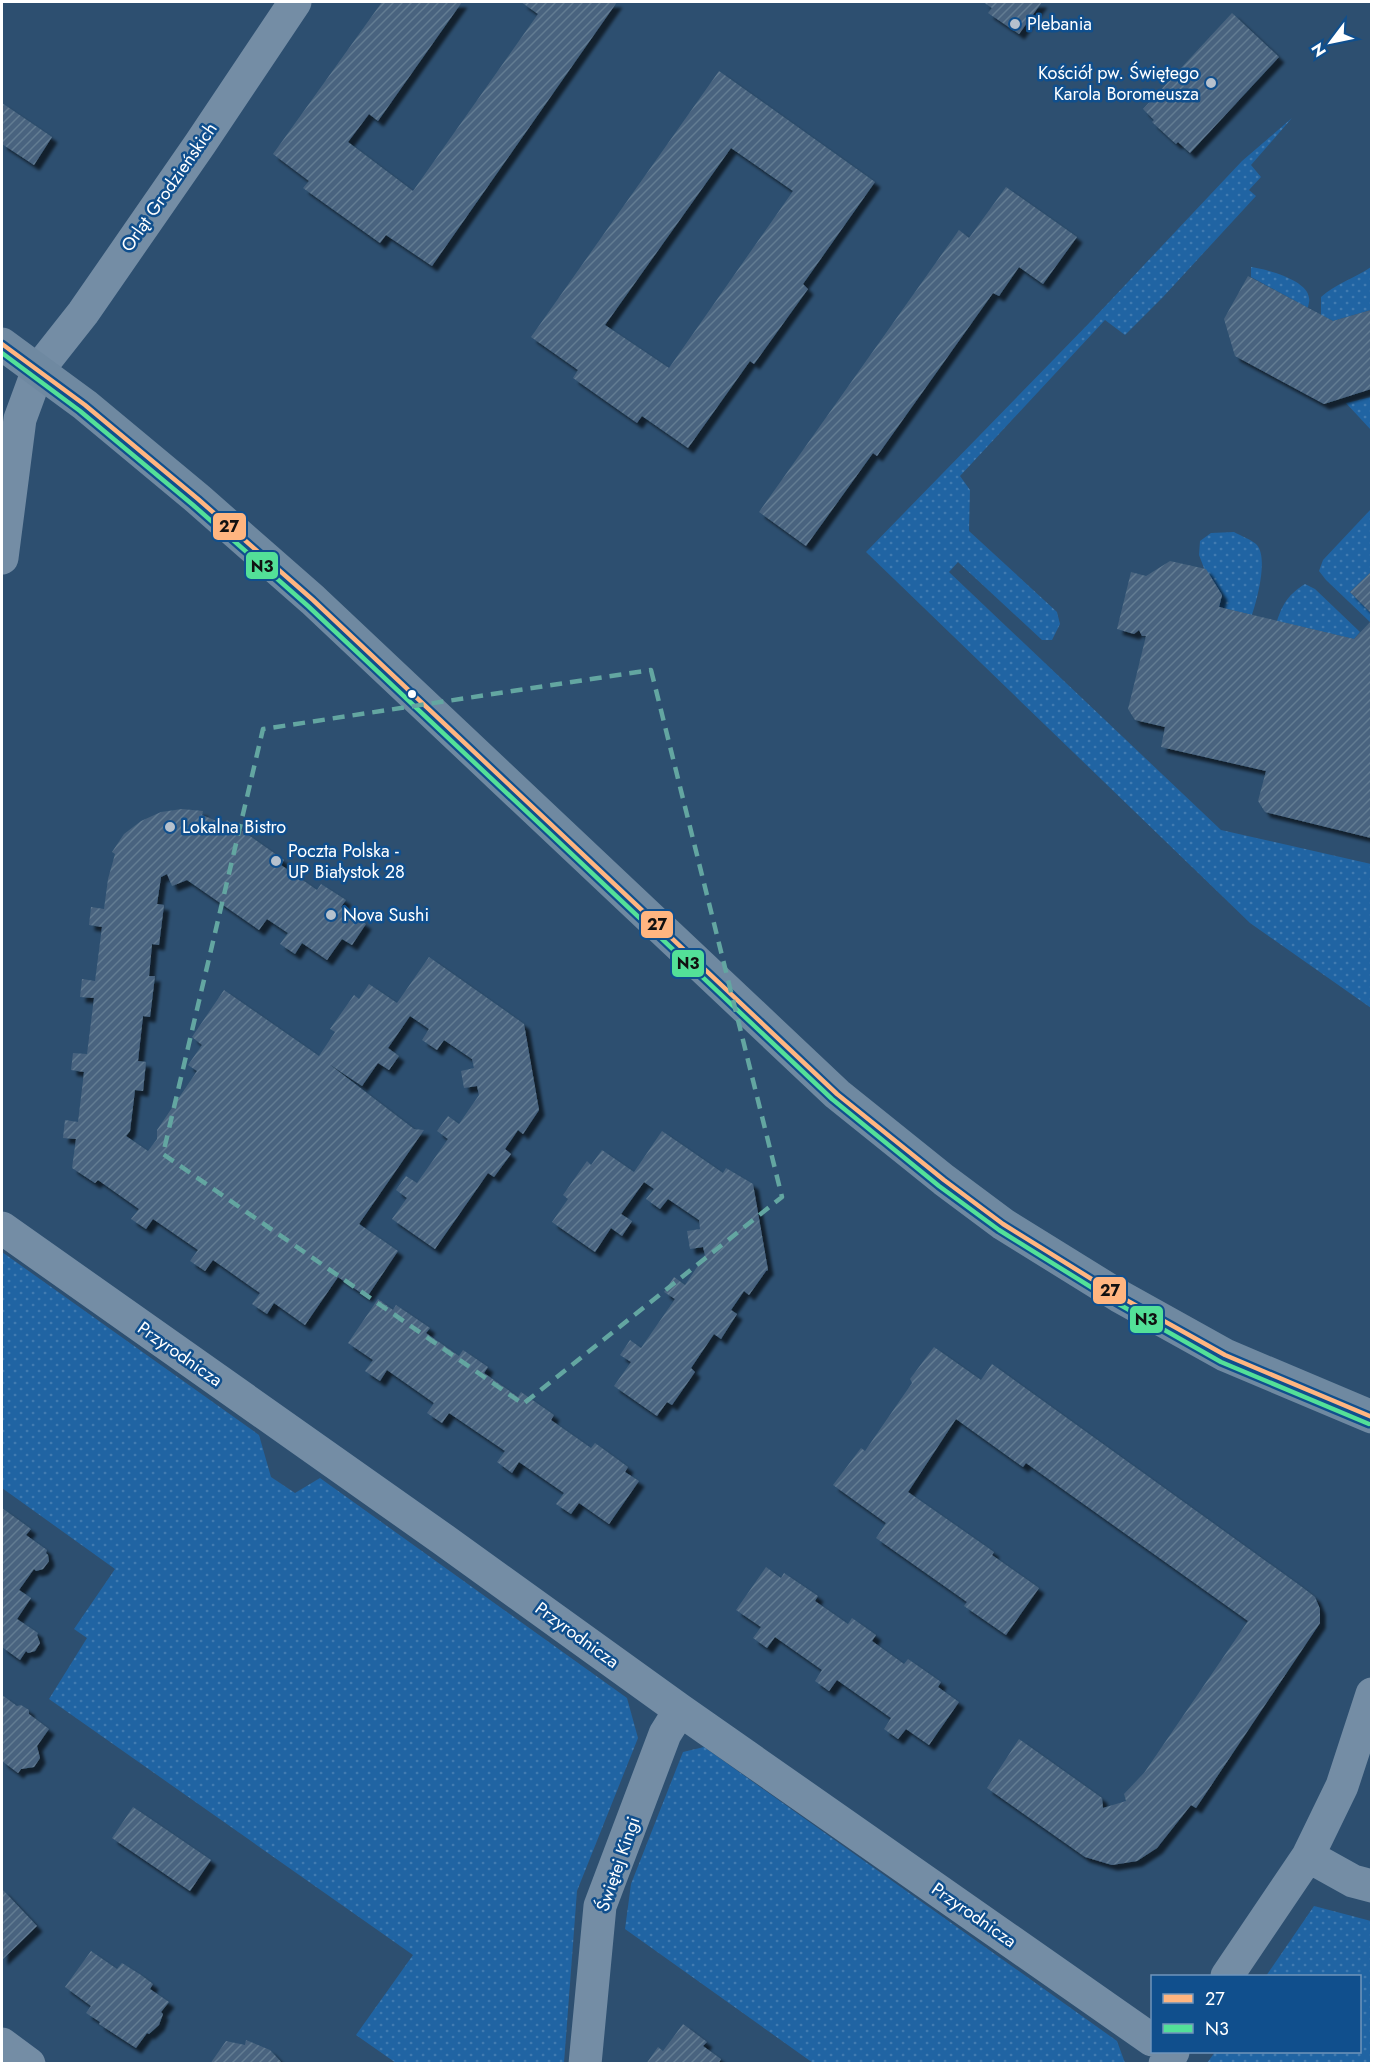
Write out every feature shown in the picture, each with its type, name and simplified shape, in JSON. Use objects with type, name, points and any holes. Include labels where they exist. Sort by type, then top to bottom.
[{"type":"street","name":"Orląt Grodzieńskich","points":[[2,558],[20,419],[38,370],[83,313],[295,2]]},
{"type":"street","points":[[2,344],[85,405],[313,600],[837,1094],[944,1180],[1012,1230],[1119,1296],[1225,1355],[1371,1417]]},
{"type":"street","name":"Przyrodnicza","points":[[2,1228],[1151,2041]]},
{"type":"street","points":[[1228,1975],[1308,1856],[1342,1786],[1371,1694]]},
{"type":"street","name":"Świętej Kingi","points":[[585,2064],[600,1906],[665,1734],[680,1710]]},
{"type":"street","points":[[1308,1856],[1353,1881],[1371,1886]]},
{"type":"street","points":[[2,2044],[29,2064]]},
{"type":"highlighted area","points":[[651,670],[782,1197],[523,1404],[163,1154],[263,729]]},
{"type":"shaded area","points":[[1292,118],[1251,165],[1261,177],[1249,190],[1256,196],[1163,297],[1125,335],[1105,320],[960,476],[970,490],[969,531],[1057,612],[1060,624],[1052,640],[1042,640],[958,562],[949,572],[1221,830],[1371,864],[1371,1008],[1250,923],[866,552],[1095,317],[1242,161]]},
{"type":"shaded area","points":[[1251,267],[1285,276],[1302,286],[1309,298],[1308,308],[1251,277]]},
{"type":"shaded area","points":[[1371,267],[1371,310],[1333,321],[1321,315],[1321,297],[1332,288]]},
{"type":"shaded area","points":[[1372,397],[1371,430],[1346,403]]},
{"type":"shaded area","points":[[1371,509],[1371,572],[1350,592],[1371,613],[1370,622],[1319,571],[1323,560]]},
{"type":"shaded area","points":[[1234,532],[1256,544],[1262,558],[1261,578],[1252,615],[1219,607],[1199,555],[1200,541],[1211,533]]},
{"type":"shaded area","points":[[1305,584],[1315,589],[1360,632],[1354,639],[1277,621],[1287,600]]},
{"type":"shaded area","points":[[2,1252],[259,1435],[271,1477],[295,1493],[320,1478],[627,1698],[638,1738],[577,1891],[564,2063],[396,2063],[356,2035],[413,1955],[49,1699],[87,1638],[74,1629],[115,1569],[2,1488]]},
{"type":"shaded area","points":[[704,1747],[1117,2041],[1125,2063],[813,2063],[625,1929],[631,1884],[683,1752]]},
{"type":"shaded area","points":[[1314,1906],[1371,1921],[1371,2063],[1207,2063],[1214,2053],[1361,2053],[1361,1975],[1267,1975]]},
{"type":"building","points":[[382,2],[462,2],[378,121],[369,114],[348,142],[413,191],[538,14],[521,2],[617,2],[432,266],[386,235],[380,243],[303,188],[309,181],[273,154]]},
{"type":"building","name":"Plebania","points":[[983,2],[1042,2],[1019,34],[988,13],[992,8]]},
{"type":"building","name":"Kościół pw. Świętego Karola Boromeusza","points":[[1232,13],[1279,57],[1190,153],[1178,142],[1176,144],[1152,122],[1154,120],[1143,109]]},
{"type":"building","points":[[719,71],[875,182],[803,284],[808,289],[754,364],[750,361],[688,448],[642,416],[637,423],[573,378],[578,370],[531,337]],"holes":[[[731,148],[793,191],[669,368],[605,325]]]},
{"type":"building","points":[[2,103],[52,137],[34,165],[2,144]]},
{"type":"building","points":[[1006,187],[1077,237],[1043,284],[1019,267],[999,296],[993,293],[877,456],[873,453],[806,546],[759,512],[959,230],[969,238]]},
{"type":"building","points":[[1248,276],[1333,321],[1371,310],[1371,389],[1324,404],[1235,356],[1224,319]]},
{"type":"building","points":[[1170,561],[1206,569],[1222,595],[1219,607],[1354,639],[1371,621],[1371,838],[1265,812],[1258,801],[1266,771],[1161,747],[1165,727],[1135,720],[1128,709],[1146,636],[1142,636],[1139,630],[1134,634],[1117,629],[1131,572],[1146,576]]},
{"type":"building","points":[[1371,572],[1371,613],[1350,592]]},
{"type":"building","points":[[182,809],[203,811],[202,815],[224,824],[227,820],[284,860],[281,865],[317,890],[321,884],[346,900],[341,907],[366,924],[352,945],[342,939],[327,960],[302,943],[295,954],[280,944],[288,933],[267,919],[259,930],[187,880],[172,886],[167,874],[161,877],[157,904],[164,905],[159,945],[152,944],[149,976],[155,976],[150,1017],[143,1016],[138,1061],[146,1062],[143,1091],[135,1090],[130,1131],[126,1136],[148,1151],[157,1139],[157,1130],[197,1071],[188,1065],[202,1045],[192,1037],[224,990],[319,1056],[335,1032],[330,1029],[354,995],[359,999],[369,984],[397,1003],[429,957],[524,1024],[539,1110],[523,1134],[518,1130],[505,1149],[511,1154],[494,1177],[488,1173],[435,1249],[392,1219],[407,1198],[396,1190],[406,1176],[417,1183],[448,1139],[437,1131],[448,1116],[459,1124],[479,1095],[477,1086],[464,1088],[461,1071],[474,1068],[472,1059],[444,1040],[437,1050],[422,1040],[429,1029],[410,1016],[388,1048],[399,1056],[389,1070],[378,1063],[362,1086],[329,1064],[414,1129],[424,1130],[359,1224],[398,1251],[367,1297],[338,1277],[305,1325],[274,1303],[267,1314],[252,1304],[260,1293],[213,1260],[205,1271],[190,1261],[198,1250],[153,1219],[146,1229],[131,1219],[139,1209],[98,1180],[95,1183],[72,1168],[76,1139],[63,1138],[65,1120],[78,1122],[84,1072],[71,1070],[73,1053],[87,1054],[94,998],[80,997],[82,979],[95,981],[102,927],[89,925],[91,907],[104,909],[108,879],[115,854],[112,852],[124,834],[141,821],[161,812]]},
{"type":"building","points":[[662,1131],[723,1173],[726,1168],[753,1184],[768,1270],[749,1295],[744,1291],[731,1310],[737,1314],[721,1339],[714,1334],[691,1368],[695,1372],[672,1405],[667,1402],[657,1416],[614,1386],[631,1362],[620,1355],[630,1340],[641,1348],[675,1299],[664,1292],[674,1277],[685,1285],[705,1255],[703,1247],[690,1249],[687,1231],[700,1229],[699,1220],[668,1199],[660,1209],[646,1199],[654,1189],[644,1182],[621,1214],[632,1221],[622,1236],[611,1228],[595,1252],[552,1222],[568,1199],[563,1195],[587,1161],[591,1165],[602,1150],[634,1172]]},
{"type":"building","points":[[378,1299],[393,1310],[396,1305],[430,1328],[426,1333],[459,1356],[463,1350],[488,1367],[484,1373],[518,1397],[521,1392],[554,1415],[551,1420],[591,1448],[595,1443],[628,1467],[625,1472],[639,1481],[609,1524],[579,1503],[571,1514],[556,1504],[564,1493],[519,1462],[512,1473],[497,1462],[505,1451],[449,1413],[442,1423],[427,1413],[434,1403],[387,1370],[380,1381],[365,1371],[373,1360],[348,1343]]},
{"type":"building","points":[[934,1347],[981,1380],[992,1364],[1302,1587],[1315,1597],[1320,1609],[1320,1623],[1196,1808],[1191,1805],[1157,1848],[1137,1861],[1112,1865],[1085,1857],[987,1788],[1019,1739],[1102,1798],[1103,1808],[1126,1801],[1124,1794],[1144,1773],[1248,1621],[1026,1463],[1023,1467],[956,1419],[908,1492],[994,1552],[992,1555],[1039,1588],[1006,1635],[964,1606],[967,1602],[876,1538],[886,1523],[833,1485],[861,1448],[865,1451],[912,1383],[910,1379]]},
{"type":"building","points":[[2,1508],[31,1529],[26,1535],[47,1550],[49,1561],[43,1569],[36,1571],[34,1569],[19,1590],[31,1598],[17,1619],[38,1633],[40,1643],[35,1651],[28,1653],[26,1651],[20,1660],[2,1647]]},
{"type":"building","points":[[766,1567],[781,1578],[784,1573],[818,1596],[815,1601],[848,1624],[852,1618],[876,1635],[872,1641],[904,1664],[908,1659],[941,1682],[938,1687],[959,1702],[929,1745],[906,1729],[898,1739],[884,1729],[891,1718],[837,1680],[829,1691],[815,1681],[822,1670],[775,1637],[767,1648],[753,1638],[761,1627],[736,1610]]},
{"type":"building","points":[[2,1695],[17,1706],[21,1705],[29,1710],[29,1714],[49,1729],[37,1746],[40,1758],[34,1767],[21,1769],[18,1773],[2,1761]]},
{"type":"building","points":[[133,1807],[211,1860],[190,1891],[112,1838]]},
{"type":"building","points":[[2,1889],[37,1926],[2,1960]]},
{"type":"building","points":[[91,1951],[117,1969],[122,1963],[141,1975],[153,1984],[150,1989],[169,2002],[161,2012],[163,2014],[159,2025],[149,2034],[147,2033],[136,2048],[86,2013],[91,2006],[65,1987]]},
{"type":"building","points":[[683,2024],[707,2042],[703,2046],[721,2059],[718,2064],[646,2064],[658,2047],[663,2051]]},
{"type":"building","points":[[246,2040],[270,2050],[283,2064],[210,2064],[226,2041],[245,2045]]},
{"type":"transit line","name":"27","points":[[2,344],[85,405],[198,499],[313,600],[837,1094],[944,1180],[1003,1224],[1119,1296],[1225,1355],[1372,1417]]},
{"type":"transit line","name":"N3","points":[[2,353],[80,411],[193,505],[308,606],[832,1099],[939,1186],[999,1230],[1115,1302],[1221,1362],[1369,1424]]},
{"type":"place","name":"Plebania","points":[[1015,24]]},
{"type":"place","name":"Kościół pw. Świętego Karola Boromeusza","points":[[1211,83]]},
{"type":"place","name":"Lokalna Bistro","points":[[170,827]]},
{"type":"place","name":"Poczta Polska - UP Białystok 28","points":[[276,861]]},
{"type":"place","name":"Nova Sushi","points":[[331,915]]}]
